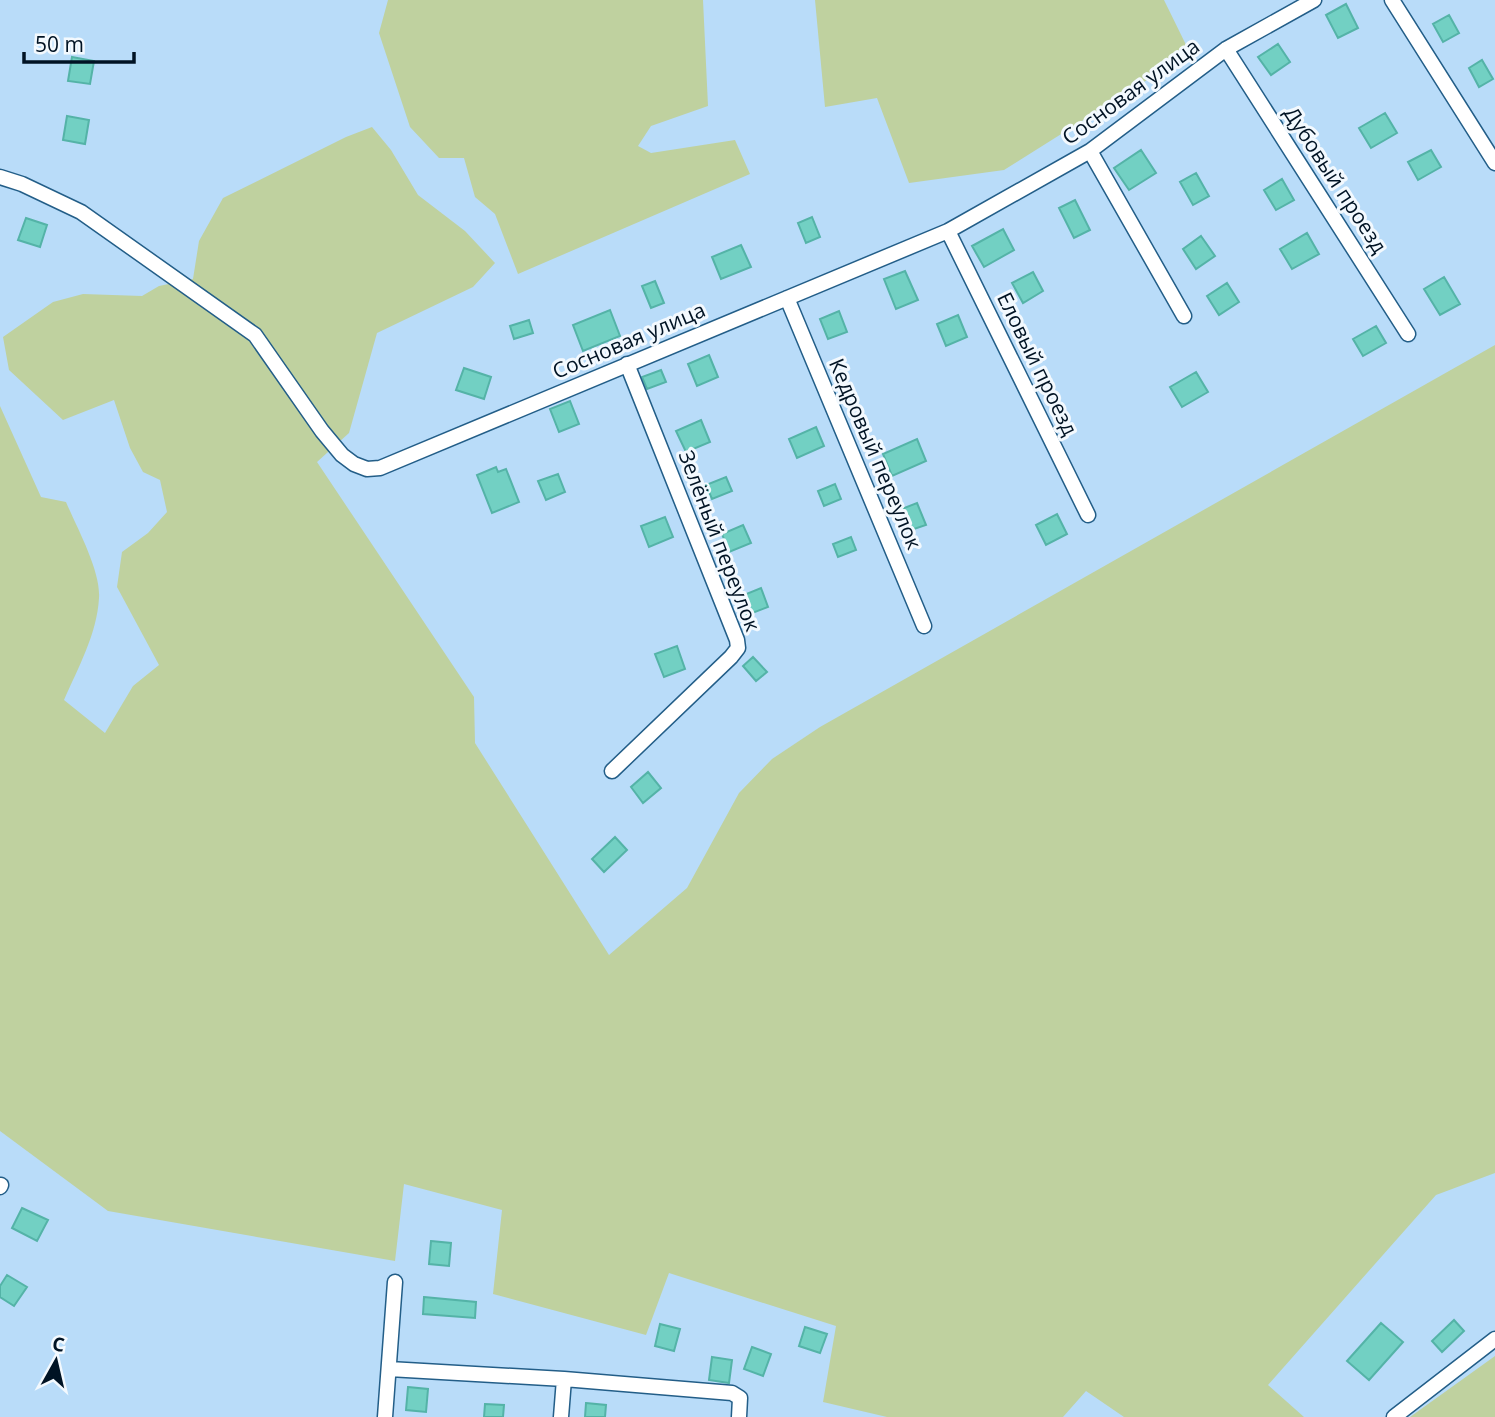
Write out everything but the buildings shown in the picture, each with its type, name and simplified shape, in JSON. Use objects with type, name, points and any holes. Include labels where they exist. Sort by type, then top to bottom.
[{"type":"street","name":"Сосновая улица","points":[[0,177],[22,184],[81,212],[255,335],[322,431],[342,454],[354,464],[380,468],[948,231],[1090,151],[1226,49],[1314,0]]},
{"type":"street","points":[[1392,0],[1495,163]]},
{"type":"street","name":"Дубовый проезд","points":[[1226,49],[1408,334]]},
{"type":"street","points":[[1090,151],[1184,316]]},
{"type":"street","name":"Еловый проезд","points":[[948,231],[1088,515]]},
{"type":"street","name":"Кедровый переулок","points":[[787,298],[924,626]]},
{"type":"street","name":"Зелёный переулок","points":[[612,771],[738,648],[627,364]]},
{"type":"street","points":[[385,1417],[395,1282]]},
{"type":"street","points":[[1394,1417],[1495,1339]]},
{"type":"street","points":[[389,1369],[564,1379],[732,1393],[740,1398],[739,1417]]},
{"type":"street","points":[[561,1417],[564,1379]]},
{"type":"green space","points":[[388,0],[703,0],[708,106],[651,126],[638,146],[651,153],[735,140],[750,174],[518,274],[495,214],[475,197],[464,158],[439,158],[410,127],[379,33]]},
{"type":"green space","points":[[815,0],[1164,0],[1190,53],[1004,170],[909,183],[877,98],[825,107]]},
{"type":"green space","points":[[372,127],[391,150],[418,195],[465,231],[495,263],[473,287],[377,333],[349,433],[317,462],[474,697],[475,743],[609,955],[687,888],[739,793],[772,759],[820,727],[1495,345],[1495,1173],[1436,1195],[1268,1385],[1304,1417],[1124,1417],[1086,1391],[1063,1417],[887,1417],[823,1402],[836,1326],[669,1273],[646,1335],[493,1294],[502,1210],[404,1184],[395,1261],[108,1211],[0,1131],[0,406],[41,497],[66,502],[96,575],[99,598],[95,625],[64,700],[105,733],[133,686],[159,665],[117,587],[122,552],[148,533],[167,512],[160,480],[143,472],[130,448],[114,400],[63,420],[9,370],[3,337],[53,302],[83,294],[142,296],[159,286],[193,279],[199,241],[223,198],[346,137]]},
{"type":"green space","points":[[1495,1356],[1495,1417],[1410,1417]]}]
